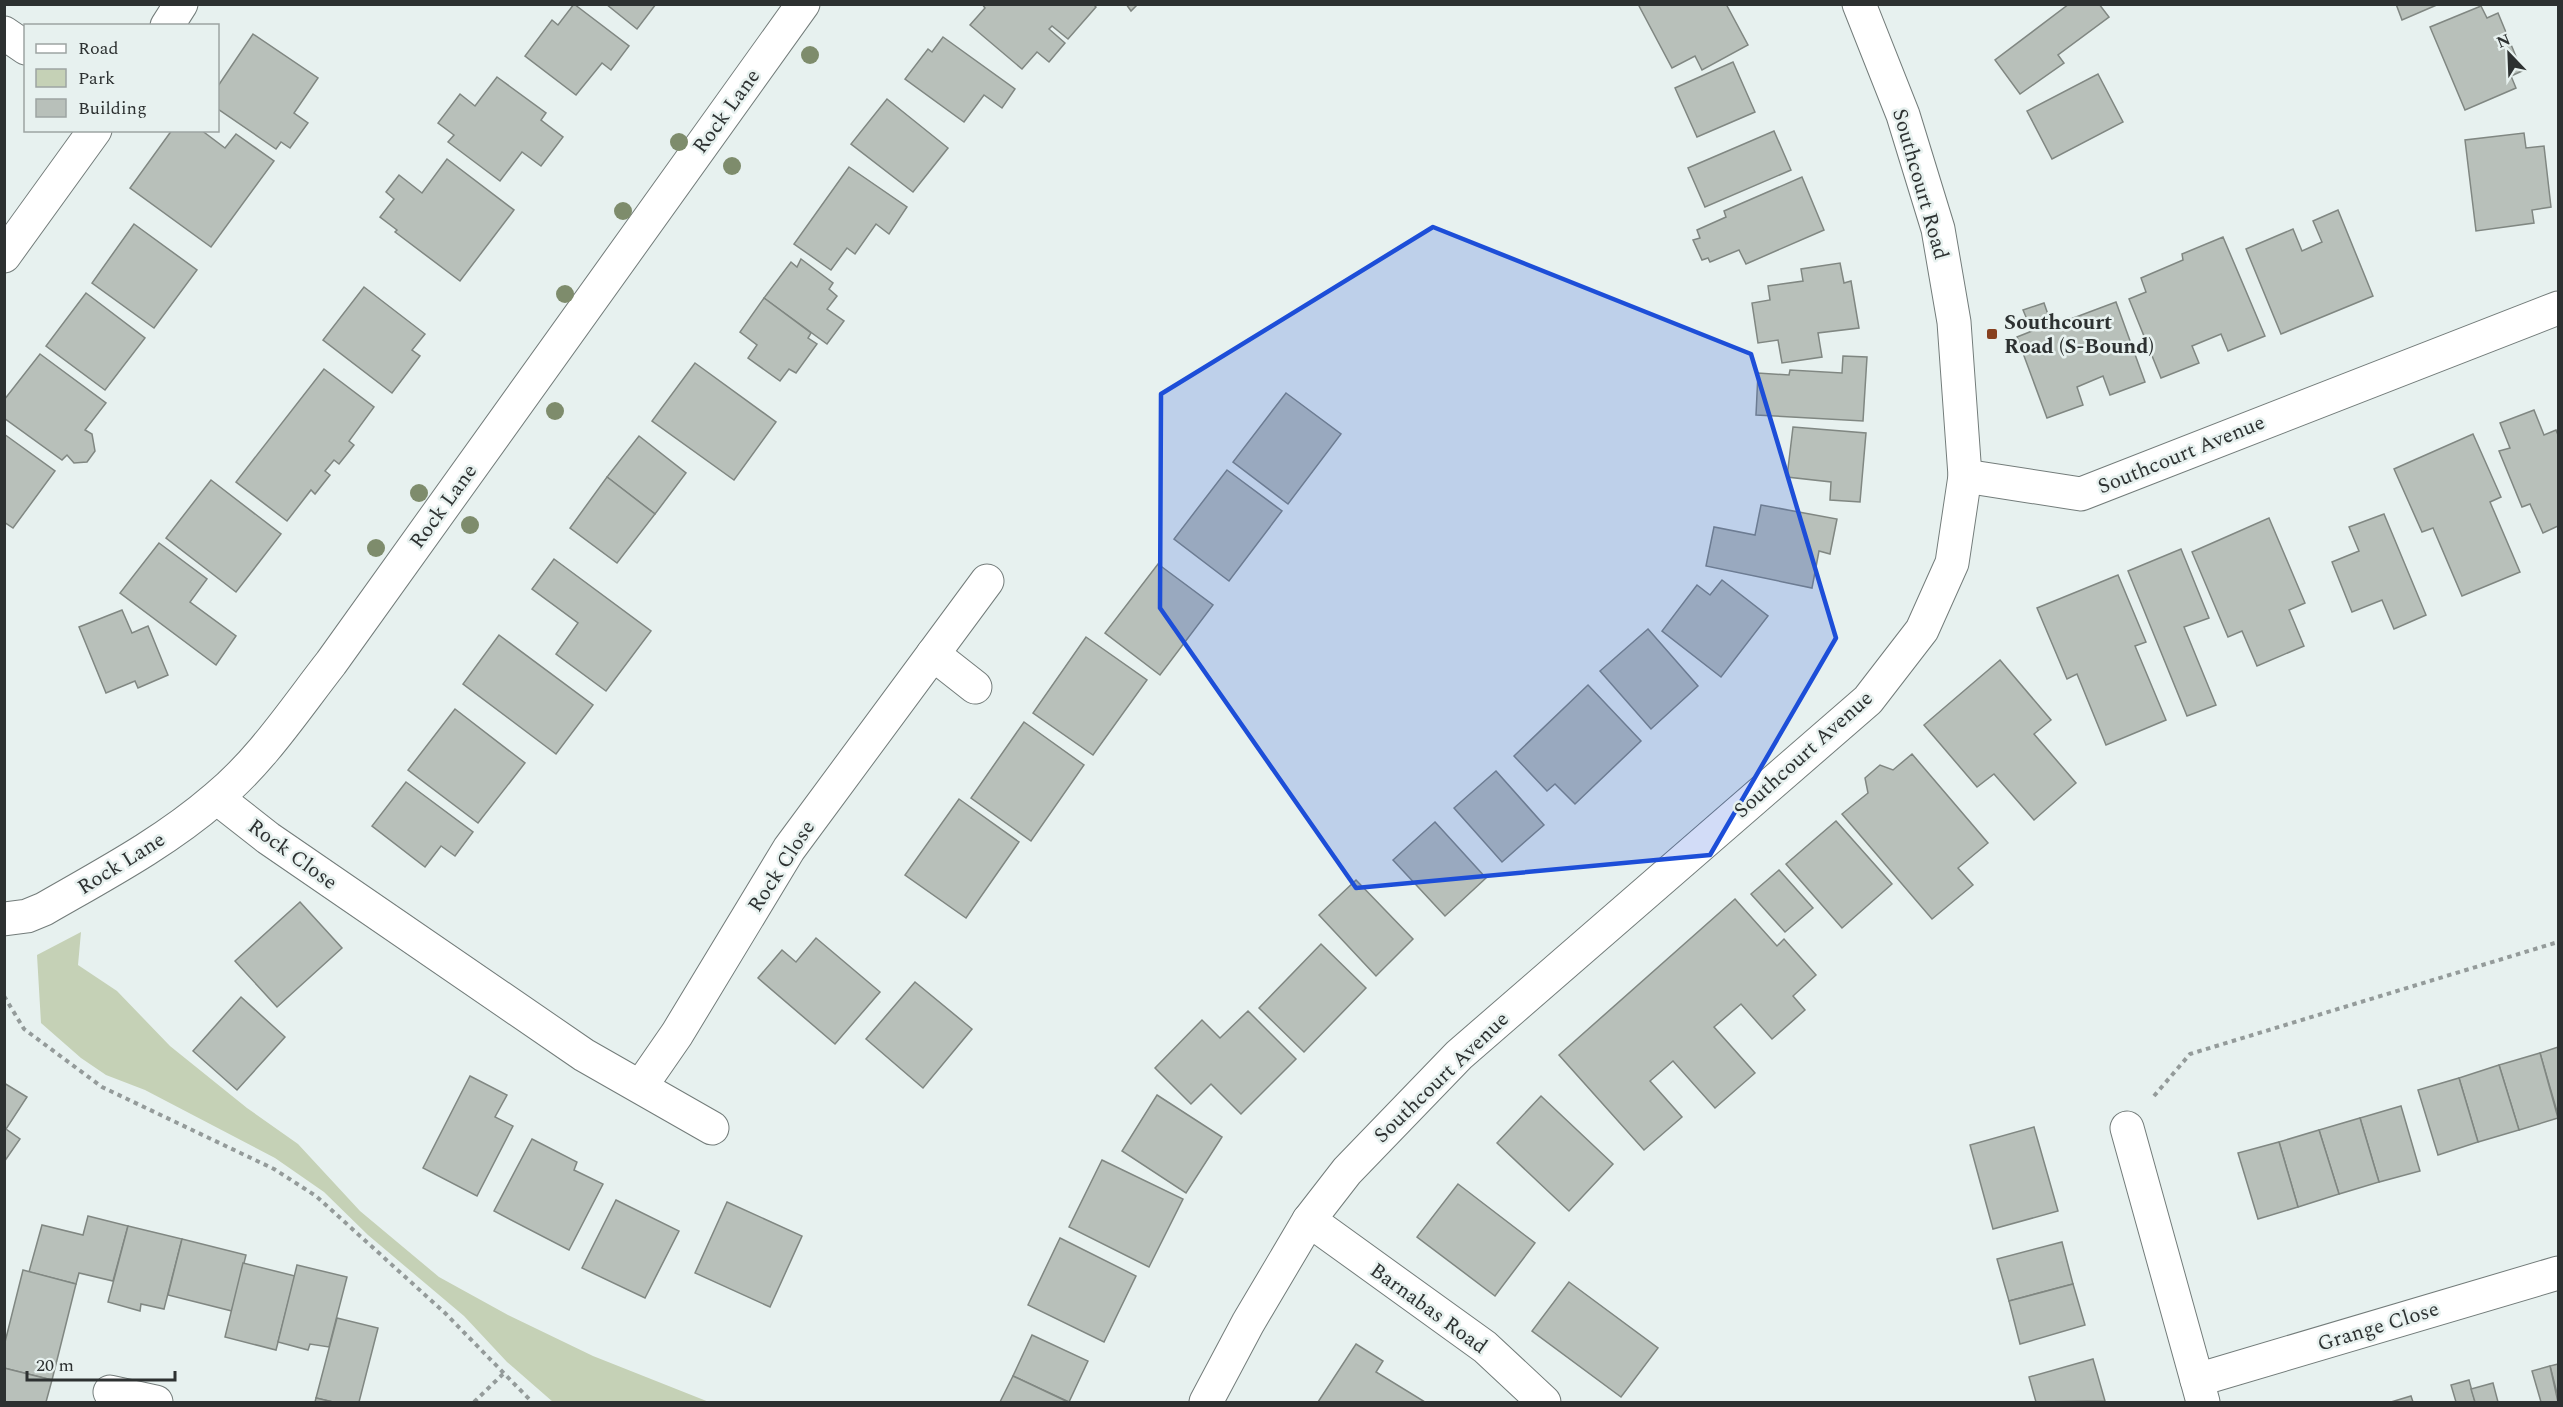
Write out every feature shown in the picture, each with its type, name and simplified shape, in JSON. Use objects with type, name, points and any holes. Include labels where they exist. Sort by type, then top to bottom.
[{"type":"street","points":[[168,24],[181,4]]},
{"type":"street","name":"Rock Lane","points":[[4,919],[27,916],[44,909],[149,848],[217,798],[262,752],[331,663],[803,4]]},
{"type":"street","name":"Southcourt Road","points":[[1859,4],[1903,115],[1938,229],[1954,322],[1965,477]]},
{"type":"street","points":[[4,33],[24,47]]},
{"type":"street","points":[[4,255],[94,132]]},
{"type":"street","name":"Southcourt Avenue","points":[[1206,1402],[1248,1323],[1309,1220],[1347,1171],[1459,1054],[1868,699],[1922,630],[1948,573],[1952,563],[1965,477],[2081,494],[2559,308]]},
{"type":"street","name":"Rock Close","points":[[641,1086],[677,1034],[789,849],[987,581]]},
{"type":"street","points":[[933,654],[975,687]]},
{"type":"street","name":"Rock Close","points":[[217,798],[268,838],[584,1055],[712,1128]]},
{"type":"street","name":"Grange Close","points":[[2127,1128],[2200,1391],[2559,1273]]},
{"type":"street","name":"Barnabas Road","points":[[1309,1220],[1485,1347],[1544,1402]]},
{"type":"street","points":[[110,1392],[156,1402]]},
{"type":"path","points":[[2127,1128],[2190,1054],[2559,942]]},
{"type":"path","points":[[4,996],[24,1029],[102,1088],[274,1169],[316,1196],[445,1313],[532,1402]]},
{"type":"path","points":[[474,1402],[503,1374]]},
{"type":"highlighted area","points":[[1433,227],[1751,354],[1836,638],[1710,855],[1356,888],[1160,608],[1161,394]]},
{"type":"green space","points":[[81,932],[78,965],[117,991],[170,1046],[247,1108],[298,1144],[360,1211],[439,1277],[508,1315],[593,1356],[709,1402],[553,1402],[507,1362],[464,1316],[368,1235],[324,1192],[275,1158],[145,1090],[106,1075],[81,1058],[41,1023],[37,955]]},
{"type":"building","points":[[574,4],[629,46],[611,70],[602,63],[576,95],[525,56],[552,20],[558,25]]},
{"type":"building","points":[[606,4],[656,4],[637,29]]},
{"type":"building","points":[[982,4],[1093,4],[1096,7],[1068,39],[1052,26],[1049,29],[1065,43],[1049,62],[1037,52],[1022,69],[970,25],[985,8]]},
{"type":"building","points":[[1126,4],[1138,4],[1131,11]]},
{"type":"building","points":[[1638,4],[1726,4],[1748,45],[1702,70],[1695,56],[1672,68]]},
{"type":"building","points":[[2069,4],[2099,4],[2109,17],[2058,55],[2064,63],[2020,94],[1995,60]]},
{"type":"building","points":[[2396,4],[2439,4],[2402,20]]},
{"type":"building","points":[[2481,6],[2487,18],[2498,13],[2522,71],[2511,76],[2516,88],[2465,110],[2430,27]]},
{"type":"building","points":[[253,34],[318,78],[294,113],[308,123],[290,148],[281,142],[276,149],[219,110],[219,85]]},
{"type":"building","points":[[943,37],[1015,89],[1002,108],[984,95],[964,122],[905,79],[928,49],[932,52]]},
{"type":"building","points":[[1733,62],[1755,112],[1697,137],[1675,88]]},
{"type":"building","points":[[2098,74],[2123,122],[2052,159],[2027,111]]},
{"type":"building","points":[[497,77],[546,113],[541,120],[563,137],[541,166],[522,152],[500,181],[448,142],[454,135],[438,123],[460,94],[475,106]]},
{"type":"building","points":[[887,99],[948,148],[913,192],[851,144]]},
{"type":"building","points":[[1774,131],[1791,170],[1705,207],[1688,168]]},
{"type":"building","points":[[171,132],[204,132],[225,148],[236,134],[274,161],[211,247],[130,188]]},
{"type":"building","points":[[2524,133],[2526,148],[2544,146],[2551,207],[2532,210],[2534,223],[2476,231],[2465,140]]},
{"type":"building","points":[[447,159],[514,210],[460,281],[395,232],[397,230],[380,217],[394,199],[386,192],[399,175],[422,193]]},
{"type":"building","points":[[849,167],[907,207],[889,234],[876,224],[855,254],[847,248],[831,270],[794,244]]},
{"type":"building","points":[[1802,177],[1824,230],[1746,264],[1739,250],[1710,262],[1708,258],[1702,260],[1693,240],[1700,238],[1697,230],[1726,217],[1724,211]]},
{"type":"building","points":[[2338,210],[2373,296],[2281,334],[2246,249],[2293,229],[2302,251],[2322,242],[2313,221]]},
{"type":"building","points":[[134,224],[197,270],[154,328],[92,283]]},
{"type":"building","points":[[2223,237],[2265,336],[2228,351],[2221,334],[2192,346],[2199,363],[2161,378],[2129,299],[2146,292],[2141,278],[2183,260],[2182,254]]},
{"type":"building","points":[[801,259],[833,283],[829,289],[837,296],[827,309],[844,321],[827,344],[764,298],[791,262],[797,267]]},
{"type":"building","points":[[1840,263],[1844,283],[1851,281],[1859,328],[1818,333],[1822,357],[1782,363],[1778,340],[1758,343],[1752,303],[1770,300],[1768,286],[1803,281],[1801,269]]},
{"type":"building","points":[[364,287],[425,334],[412,350],[420,356],[392,393],[323,340]]},
{"type":"building","points":[[86,293],[145,338],[105,390],[46,346]]},
{"type":"building","points":[[764,298],[811,333],[808,338],[817,344],[796,373],[789,369],[780,381],[748,358],[757,345],[740,332]]},
{"type":"building","points":[[2116,302],[2145,382],[2110,395],[2103,376],[2077,387],[2083,405],[2047,418],[2017,337],[2032,331],[2023,310],[2044,303],[2052,326]]},
{"type":"building","points":[[40,354],[106,403],[85,430],[92,434],[95,451],[87,462],[74,463],[67,455],[62,460],[4,418],[4,400]]},
{"type":"building","points":[[1843,356],[1867,357],[1863,421],[1756,415],[1758,373],[1789,375],[1790,370],[1842,373]]},
{"type":"building","points":[[695,363],[776,422],[734,480],[652,421]]},
{"type":"building","points":[[324,369],[374,407],[349,441],[354,445],[339,464],[334,460],[325,471],[330,475],[315,494],[311,490],[287,521],[236,482]]},
{"type":"building","points":[[1286,393],[1341,434],[1288,504],[1233,462]]},
{"type":"building","points":[[2534,410],[2544,435],[2556,430],[2558,435],[2558,526],[2543,533],[2530,504],[2522,507],[2499,451],[2510,448],[2500,423]]},
{"type":"building","points":[[1793,427],[1866,433],[1860,502],[1830,500],[1831,482],[1787,477]]},
{"type":"building","points":[[4,434],[55,471],[13,528],[4,522]]},
{"type":"building","points":[[2473,434],[2501,497],[2490,502],[2520,572],[2462,596],[2433,528],[2422,532],[2394,469]]},
{"type":"building","points":[[639,436],[686,473],[655,514],[607,477]]},
{"type":"building","points":[[1227,470],[1282,511],[1229,581],[1174,539]]},
{"type":"building","points":[[607,477],[655,514],[617,563],[570,528]]},
{"type":"building","points":[[211,480],[281,534],[236,592],[166,538]]},
{"type":"building","points":[[1761,505],[1837,519],[1830,554],[1819,551],[1812,588],[1706,566],[1714,527],[1755,535]]},
{"type":"building","points":[[2384,514],[2426,615],[2394,629],[2382,600],[2352,612],[2332,562],[2359,551],[2349,527]]},
{"type":"building","points":[[2269,518],[2305,603],[2289,610],[2304,646],[2257,666],[2242,631],[2228,637],[2192,552]]},
{"type":"building","points":[[159,543],[207,579],[190,602],[236,636],[216,665],[120,593]]},
{"type":"building","points":[[2181,549],[2209,618],[2184,627],[2216,705],[2187,716],[2128,571]]},
{"type":"building","points":[[554,559],[651,631],[606,691],[556,654],[578,623],[532,589]]},
{"type":"building","points":[[1158,564],[1213,605],[1160,675],[1105,633]]},
{"type":"building","points":[[2118,575],[2146,642],[2135,646],[2166,720],[2106,745],[2077,674],[2067,679],[2037,608]]},
{"type":"building","points":[[1722,580],[1768,616],[1721,677],[1662,631],[1697,585],[1710,595]]},
{"type":"building","points":[[122,610],[132,633],[148,626],[168,675],[138,688],[135,681],[106,693],[79,627]]},
{"type":"building","points":[[1648,629],[1698,686],[1651,729],[1600,671]]},
{"type":"building","points":[[499,635],[593,705],[556,754],[463,684]]},
{"type":"building","points":[[1086,637],[1147,680],[1093,755],[1033,713]]},
{"type":"building","points":[[2000,660],[2051,720],[2034,734],[2076,783],[2034,820],[1994,774],[1977,787],[1924,725]]},
{"type":"building","points":[[1588,685],[1641,741],[1575,804],[1555,784],[1547,791],[1514,756]]},
{"type":"building","points":[[455,709],[525,763],[478,823],[408,770]]},
{"type":"building","points":[[1024,722],[1084,765],[1031,841],[971,798]]},
{"type":"building","points":[[1912,754],[1988,843],[1958,868],[1973,885],[1932,919],[1842,814],[1868,793],[1865,778],[1880,765],[1893,770]]},
{"type":"building","points":[[1496,771],[1544,825],[1502,862],[1454,808]]},
{"type":"building","points":[[406,782],[473,832],[455,856],[441,846],[425,867],[372,826]]},
{"type":"building","points":[[959,799],[1019,842],[966,918],[905,875]]},
{"type":"building","points":[[1836,821],[1892,884],[1842,928],[1786,864]]},
{"type":"building","points":[[1435,822],[1486,878],[1445,916],[1393,860]]},
{"type":"building","points":[[1779,870],[1813,908],[1785,932],[1751,894]]},
{"type":"building","points":[[1356,880],[1413,939],[1376,976],[1319,915]]},
{"type":"building","points":[[1735,899],[1777,946],[1784,939],[1816,975],[1793,996],[1805,1010],[1772,1039],[1741,1004],[1714,1027],[1755,1073],[1715,1108],[1673,1061],[1650,1081],[1682,1117],[1644,1150],[1559,1055]]},
{"type":"building","points":[[300,902],[342,948],[277,1007],[235,961]]},
{"type":"building","points":[[816,938],[880,992],[835,1044],[758,978],[782,950],[796,962]]},
{"type":"building","points":[[1321,944],[1366,988],[1304,1052],[1259,1008]]},
{"type":"building","points":[[915,982],[972,1029],[923,1088],[866,1039]]},
{"type":"building","points":[[241,997],[285,1037],[237,1090],[193,1051]]},
{"type":"building","points":[[1248,1011],[1296,1059],[1241,1114],[1211,1084],[1191,1104],[1155,1068],[1202,1020],[1220,1038]]},
{"type":"building","points":[[2558,1047],[2558,1115],[2540,1053]]},
{"type":"building","points":[[2540,1053],[2558,1118],[2519,1130],[2499,1065]]},
{"type":"building","points":[[2499,1065],[2519,1130],[2478,1142],[2459,1078]]},
{"type":"building","points":[[470,1076],[507,1095],[495,1117],[513,1126],[477,1196],[423,1168]]},
{"type":"building","points":[[2459,1078],[2478,1142],[2438,1155],[2418,1090]]},
{"type":"building","points":[[4,1083],[27,1097],[6,1129],[20,1139],[4,1162]]},
{"type":"building","points":[[1157,1095],[1222,1137],[1186,1193],[1122,1151]]},
{"type":"building","points":[[1541,1096],[1613,1164],[1569,1211],[1497,1143]]},
{"type":"building","points":[[2401,1106],[2420,1171],[2379,1182],[2360,1118]]},
{"type":"building","points":[[2360,1118],[2379,1182],[2339,1194],[2319,1130]]},
{"type":"building","points":[[2034,1127],[2058,1211],[1993,1229],[1970,1145]]},
{"type":"building","points":[[2319,1130],[2339,1194],[2298,1207],[2279,1142]]},
{"type":"building","points":[[532,1139],[577,1162],[574,1170],[603,1184],[569,1250],[494,1211]]},
{"type":"building","points":[[2279,1142],[2298,1207],[2258,1219],[2238,1153]]},
{"type":"building","points":[[1102,1160],[1183,1199],[1149,1267],[1069,1227]]},
{"type":"building","points":[[1458,1184],[1535,1243],[1495,1296],[1417,1237]]},
{"type":"building","points":[[616,1200],[679,1231],[645,1298],[582,1268]]},
{"type":"building","points":[[727,1202],[802,1236],[770,1307],[695,1273]]},
{"type":"building","points":[[88,1216],[128,1226],[113,1281],[79,1273],[76,1284],[29,1272],[42,1225],[83,1235]]},
{"type":"building","points":[[128,1226],[182,1239],[164,1309],[141,1304],[140,1311],[108,1302]]},
{"type":"building","points":[[1060,1238],[1136,1276],[1104,1342],[1028,1305]]},
{"type":"building","points":[[182,1239],[246,1255],[232,1311],[168,1295]]},
{"type":"building","points":[[2062,1242],[2073,1284],[2009,1301],[1997,1259]]},
{"type":"building","points":[[243,1263],[295,1276],[276,1350],[225,1337]]},
{"type":"building","points":[[297,1265],[347,1277],[329,1347],[310,1344],[308,1350],[278,1342]]},
{"type":"building","points":[[23,1270],[76,1284],[52,1380],[4,1368],[4,1346]]},
{"type":"building","points":[[1569,1282],[1658,1348],[1621,1397],[1532,1331]]},
{"type":"building","points":[[2073,1284],[2085,1325],[2020,1344],[2009,1301]]},
{"type":"building","points":[[337,1318],[378,1328],[359,1402],[333,1402],[316,1398]]},
{"type":"building","points":[[1032,1335],[1088,1361],[1069,1402],[1013,1376]]},
{"type":"building","points":[[1356,1344],[1383,1361],[1376,1372],[1425,1402],[1318,1402]]},
{"type":"building","points":[[2093,1359],[2105,1401],[2036,1402],[2029,1377]]},
{"type":"building","points":[[2558,1364],[2558,1397],[2550,1366]]},
{"type":"building","points":[[2550,1366],[2558,1402],[2541,1402],[2532,1371]]},
{"type":"building","points":[[4,1368],[52,1380],[46,1402],[4,1402]]},
{"type":"building","points":[[1013,1376],[1068,1402],[1000,1402]]},
{"type":"building","points":[[2469,1380],[2475,1402],[2456,1402],[2451,1385]]},
{"type":"building","points":[[2493,1383],[2498,1402],[2475,1402],[2471,1389]]},
{"type":"building","points":[[2411,1396],[2413,1402],[2391,1402]]},
{"type":"building","points":[[316,1398],[333,1402],[315,1402]]},
{"type":"place","name":"Southcourt Road (S-Bound)","points":[[1992,334]]}]
